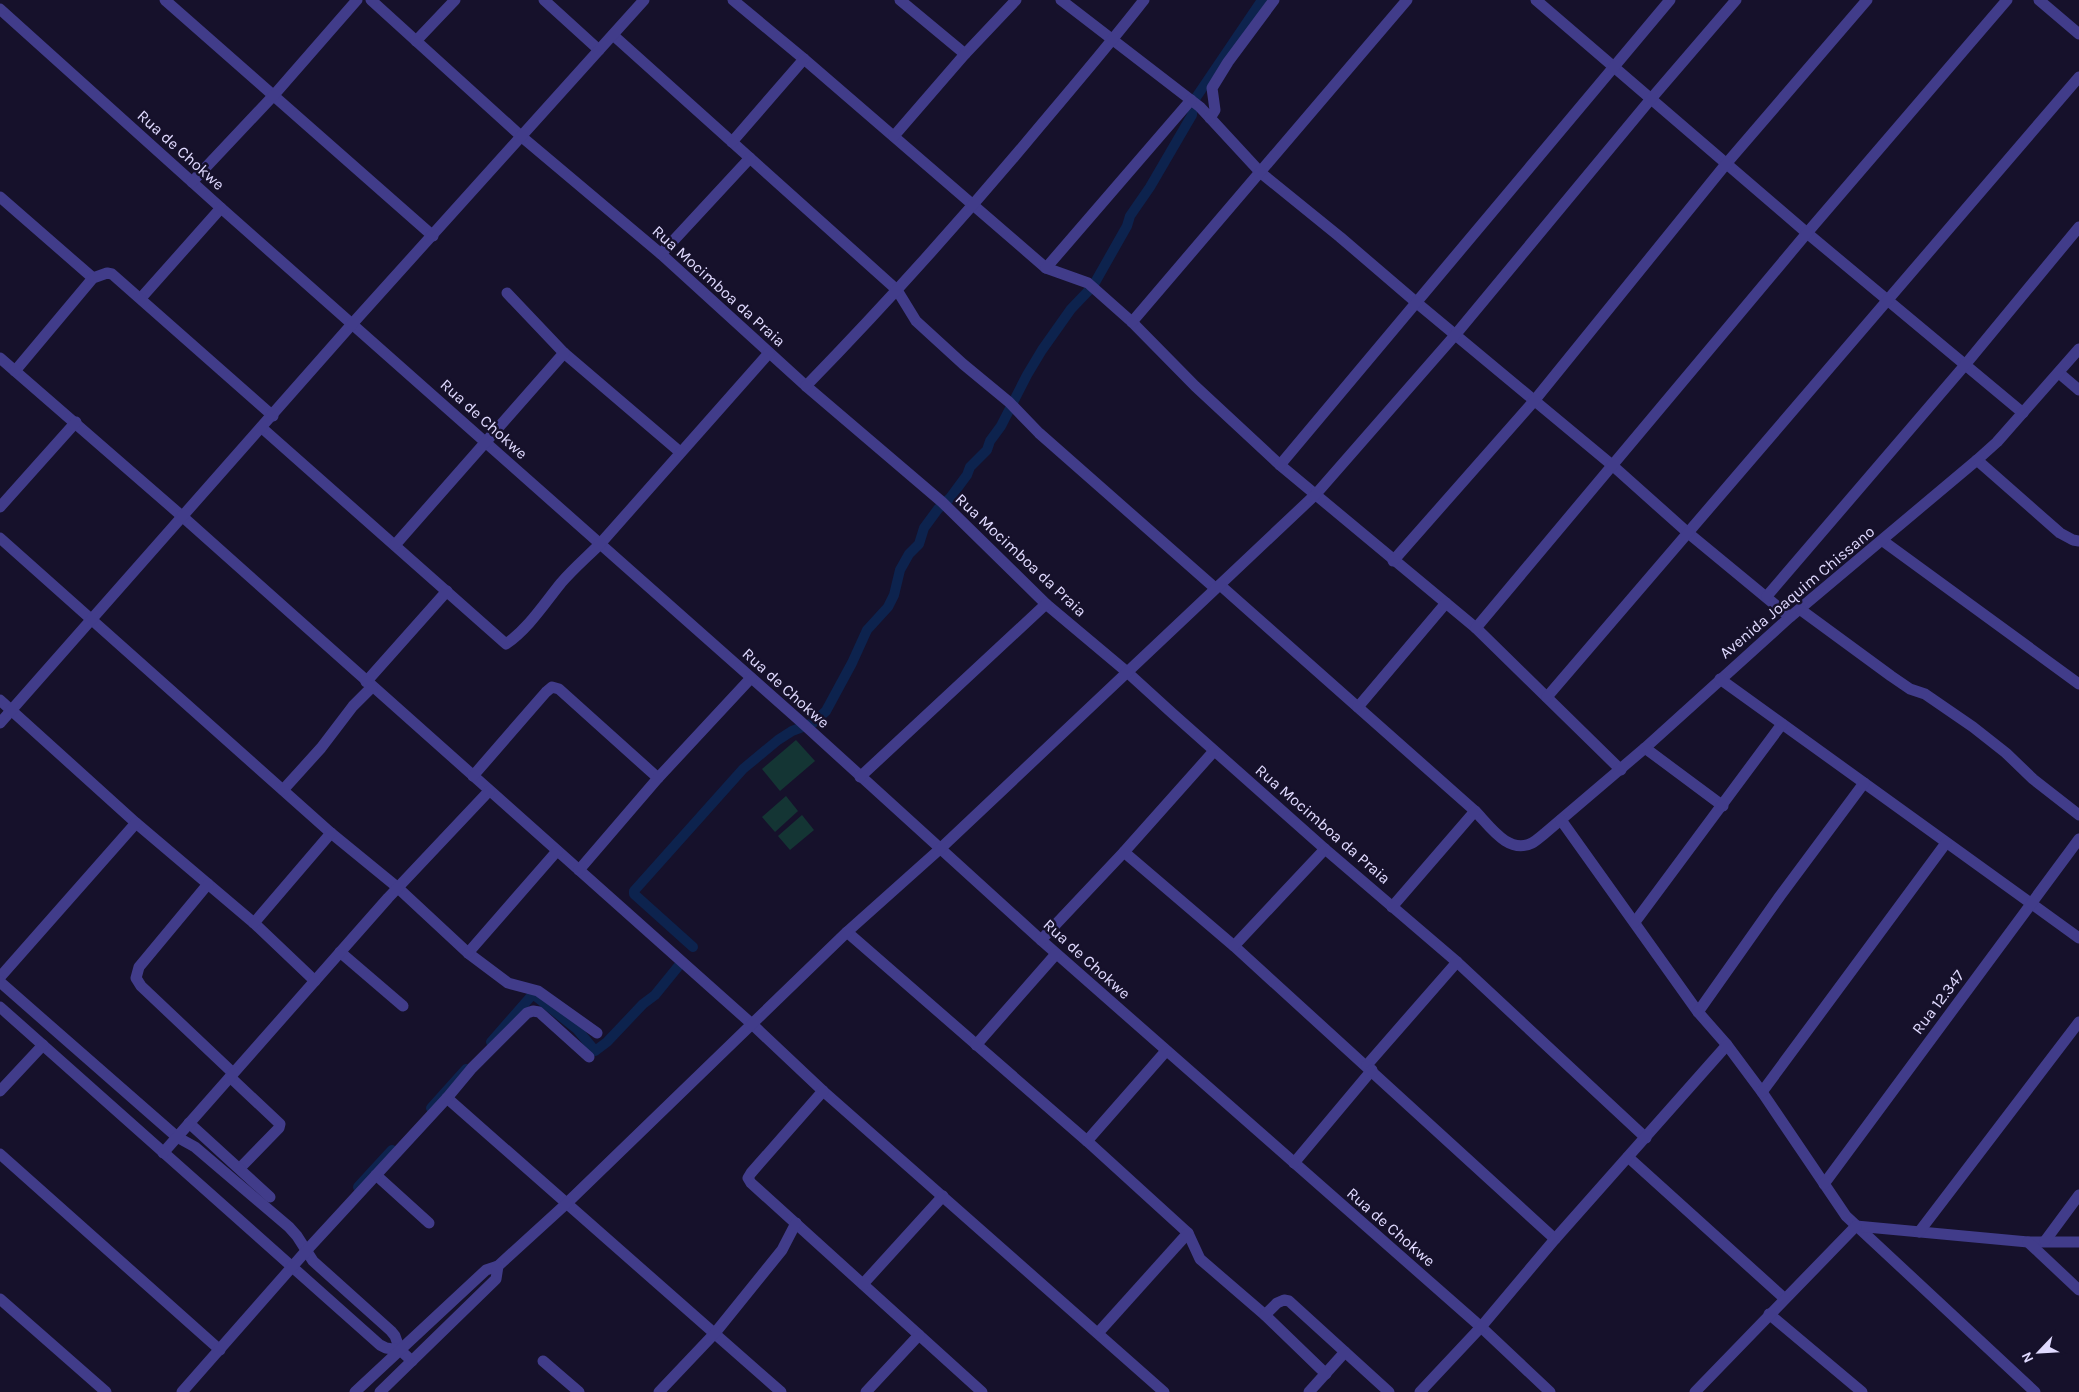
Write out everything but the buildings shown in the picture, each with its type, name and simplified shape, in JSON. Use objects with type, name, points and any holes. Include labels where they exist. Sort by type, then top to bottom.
[{"type":"street","points":[[165,0],[433,236]]},
{"type":"street","points":[[192,182],[274,95],[357,0]]},
{"type":"street","name":"Rua Mocimboa da Praia","points":[[371,0],[522,137],[661,254],[806,386],[944,504],[1046,604],[1127,672],[1325,849],[1457,962],[1646,1138]]},
{"type":"street","points":[[416,41],[455,0]]},
{"type":"street","points":[[544,0],[599,50]]},
{"type":"street","points":[[0,723],[353,324],[644,0]]},
{"type":"street","points":[[732,0],[974,204],[1046,268],[1088,283],[1132,322],[1195,386],[1280,465],[1476,628],[1621,770]]},
{"type":"street","points":[[900,0],[965,54]]},
{"type":"street","points":[[894,136],[965,54],[1016,0]]},
{"type":"street","points":[[1061,0],[1191,100],[1261,173],[1456,334],[1612,465],[1687,532],[1767,596],[1790,617]]},
{"type":"street","points":[[806,386],[897,290],[974,204],[1112,41],[1144,0]]},
{"type":"street","points":[[1210,118],[1216,110],[1212,88],[1228,62],[1274,0]]},
{"type":"street","points":[[1132,322],[1261,173],[1406,0]]},
{"type":"street","points":[[1280,465],[1615,68],[1646,27],[1670,0]]},
{"type":"street","points":[[355,1392],[486,1270],[498,1266],[566,1204],[847,932],[941,848],[1316,494],[1456,334],[1650,100],[1736,0]]},
{"type":"street","points":[[1393,560],[1534,401],[1726,164],[1866,0]]},
{"type":"street","points":[[1476,628],[1807,233],[2007,0]]},
{"type":"street","points":[[2039,0],[2079,34]]},
{"type":"street","points":[[1539,1],[1650,100],[2022,413]]},
{"type":"street","name":"Rua de Chokwe","points":[[0,9],[221,208],[799,720],[1040,940],[1481,1327],[1550,1392]]},
{"type":"street","points":[[613,35],[897,290],[916,321],[963,364],[1013,405],[1039,433],[1358,707],[1475,811],[1392,907]]},
{"type":"street","points":[[732,142],[804,59]]},
{"type":"street","points":[[1547,697],[2079,77]]},
{"type":"street","points":[[1046,268],[1191,100]]},
{"type":"street","points":[[661,254],[750,158]]},
{"type":"street","points":[[0,197],[93,278]]},
{"type":"street","points":[[141,298],[221,208]]},
{"type":"street","points":[[1767,596],[1965,366],[2079,227]]},
{"type":"street","points":[[15,371],[93,278],[107,273],[112,274],[141,298],[273,416]]},
{"type":"street","points":[[507,293],[564,353],[680,452]]},
{"type":"street","name":"Avenida Joaquim Chissano","points":[[1475,811],[1509,844],[1524,846],[1532,843],[1621,770],[1790,617],[1801,610],[1883,541],[1997,442],[2079,349]]},
{"type":"street","points":[[396,545],[564,353]]},
{"type":"street","points":[[262,428],[506,644],[513,639],[549,600],[572,571],[600,544],[769,353]]},
{"type":"street","points":[[0,358],[76,422],[183,517],[753,1025],[824,1091],[1164,1392]]},
{"type":"street","points":[[2059,373],[2079,390]]},
{"type":"street","points":[[2,500],[76,422]]},
{"type":"street","points":[[1977,460],[2060,534],[2079,541]]},
{"type":"street","points":[[0,538],[331,833],[397,888],[468,953],[508,983],[538,991],[597,1033]]},
{"type":"street","points":[[1883,541],[2079,684]]},
{"type":"street","points":[[283,790],[320,748],[369,684],[447,591]]},
{"type":"street","points":[[1358,707],[1446,603]]},
{"type":"street","points":[[860,777],[1046,604]]},
{"type":"street","points":[[1801,610],[1910,689],[1925,694],[1973,727],[2006,753],[2033,779],[2079,815]]},
{"type":"street","points":[[578,870],[658,778],[751,678]]},
{"type":"street","points":[[1720,679],[1946,843],[2033,902],[2079,938]]},
{"type":"street","points":[[474,776],[552,687],[559,689],[658,778]]},
{"type":"street","points":[[0,700],[136,823],[254,923],[315,981]]},
{"type":"street","points":[[1635,922],[1782,724]]},
{"type":"street","points":[[1646,748],[1722,806]]},
{"type":"street","points":[[1040,940],[1124,852],[1214,751]]},
{"type":"street","points":[[1698,1012],[1780,896],[1864,783]]},
{"type":"street","points":[[163,1152],[397,888],[490,791]]},
{"type":"street","points":[[1561,820],[1698,1012],[1762,1092],[1837,1206],[1856,1226],[2035,1392]]},
{"type":"street","points":[[0,977],[136,823]]},
{"type":"street","points":[[254,923],[331,833]]},
{"type":"street","name":"Rua 12.347","points":[[1824,1184],[2079,839]]},
{"type":"street","points":[[1762,1092],[1946,843]]},
{"type":"street","points":[[1234,946],[1325,849]]},
{"type":"street","points":[[468,953],[557,851]]},
{"type":"street","points":[[1124,852],[1234,946],[1555,1238]]},
{"type":"street","points":[[208,884],[139,966],[136,978],[141,986],[280,1124],[279,1128],[240,1168]]},
{"type":"street","points":[[847,932],[1087,1141],[1188,1233],[1200,1259],[1265,1315],[1326,1374]]},
{"type":"street","points":[[340,952],[402,1006]]},
{"type":"street","points":[[976,1045],[1056,954]]},
{"type":"street","points":[[1294,1163],[1457,962]]},
{"type":"street","points":[[0,982],[177,1136],[195,1147],[289,1226],[298,1236],[313,1261],[396,1336],[400,1350],[412,1361]]},
{"type":"street","points":[[0,1007],[291,1268],[380,1345],[400,1350]]},
{"type":"street","points":[[182,1392],[306,1251],[447,1098],[472,1068],[527,1013],[533,1011],[540,1012],[589,1057]]},
{"type":"street","points":[[1919,1232],[2079,1022]]},
{"type":"street","points":[[0,1091],[43,1045]]},
{"type":"street","points":[[1420,1392],[1481,1327],[1555,1238],[1727,1046]]},
{"type":"street","points":[[1087,1141],[1166,1051]]},
{"type":"street","points":[[824,1091],[750,1173],[748,1178],[982,1392]]},
{"type":"street","points":[[447,1098],[781,1392]]},
{"type":"street","points":[[189,1123],[270,1197]]},
{"type":"street","points":[[0,1154],[220,1350]]},
{"type":"street","points":[[1628,1157],[1784,1298]]},
{"type":"street","points":[[376,1175],[428,1223]]},
{"type":"street","points":[[2045,1242],[2079,1195]]},
{"type":"street","points":[[863,1284],[943,1196]]},
{"type":"street","points":[[659,1392],[715,1333],[782,1250],[796,1223]]},
{"type":"street","points":[[1856,1226],[2028,1242],[2079,1242]]},
{"type":"street","points":[[1695,1392],[1784,1298],[1856,1226]]},
{"type":"street","points":[[1098,1332],[1188,1233]]},
{"type":"street","points":[[2028,1242],[2079,1290]]},
{"type":"street","points":[[374,1375],[386,1390],[412,1361],[496,1279],[498,1266]]},
{"type":"street","points":[[0,1299],[106,1392]]},
{"type":"street","points":[[1265,1315],[1277,1303],[1284,1300],[1289,1301],[1389,1392]]},
{"type":"street","points":[[439,1313],[450,1324]]},
{"type":"street","points":[[1769,1314],[1859,1391]]},
{"type":"street","points":[[866,1392],[919,1335]]},
{"type":"street","points":[[1309,1392],[1346,1352]]},
{"type":"street","points":[[543,1361],[579,1392]]},
{"type":"green space","points":[[796,740],[815,761],[780,791],[762,769]]},
{"type":"green space","points":[[786,796],[798,811],[775,832],[762,817]]},
{"type":"green space","points":[[802,815],[814,830],[790,850],[778,836]]},
{"type":"waterway","points":[[693,947],[634,894],[634,891],[743,769],[778,740],[792,731],[813,723],[826,711],[852,663],[867,630],[888,607],[894,595],[900,570],[909,554],[919,544],[924,528],[938,509],[950,498],[967,475],[970,467],[987,450],[990,441],[1001,426],[1042,350],[1071,309],[1093,286],[1127,226],[1130,216],[1150,187],[1192,115],[1193,102],[1262,0]]},
{"type":"waterway","points":[[491,1042],[533,994],[577,1029],[595,1051],[607,1042],[643,1004],[655,995],[681,963]]},
{"type":"waterway","points":[[431,1108],[466,1069]]},
{"type":"waterway","points":[[358,1187],[392,1150]]}]
